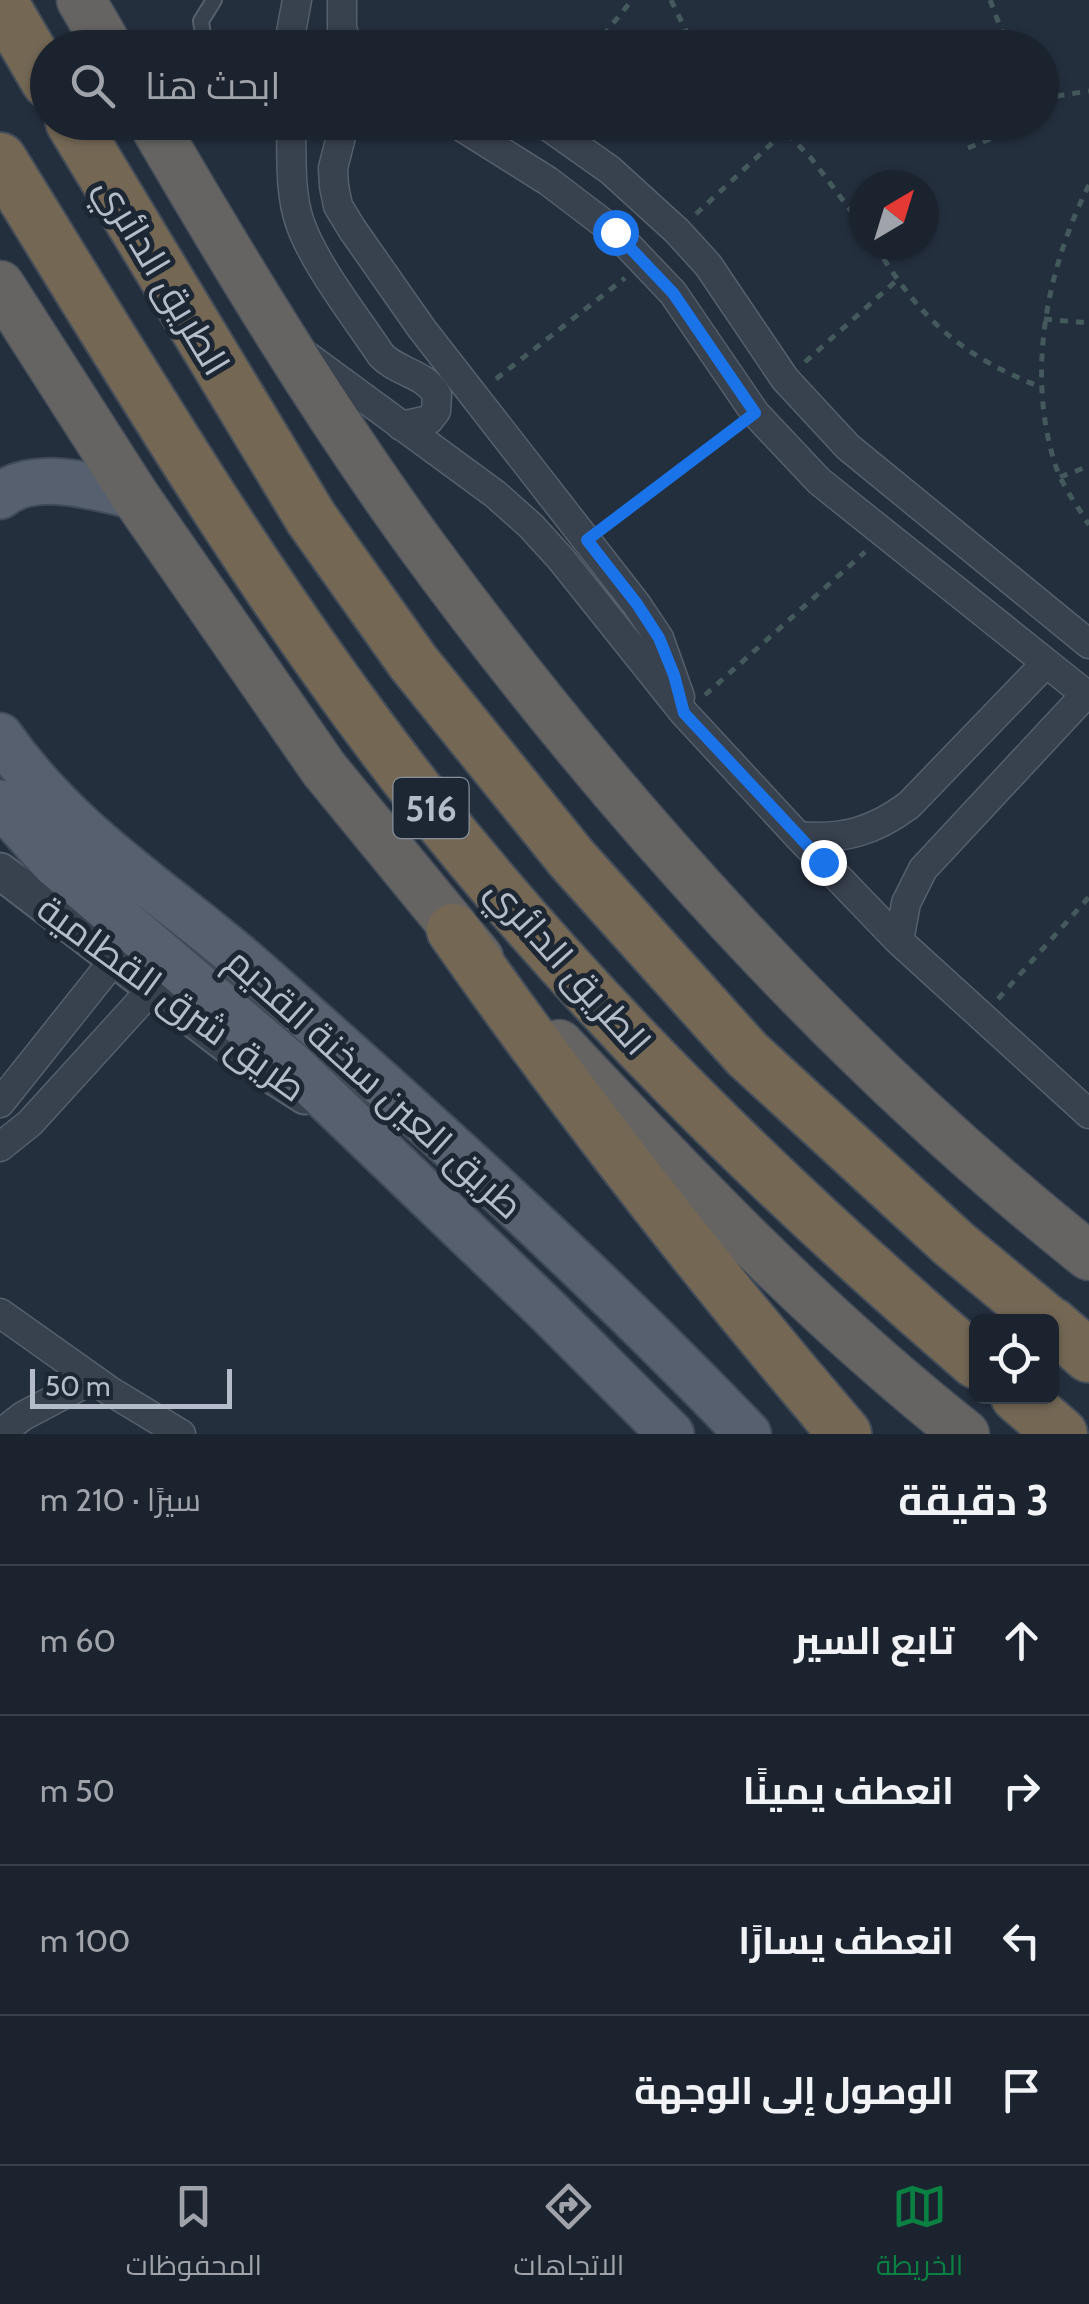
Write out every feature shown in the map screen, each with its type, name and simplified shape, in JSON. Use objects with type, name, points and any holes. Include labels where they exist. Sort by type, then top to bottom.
[{"type":"highway","points":[[0,0],[30,51]]},
{"type":"highway","points":[[81,0],[98,30]]},
{"type":"highway","name":"الطريق الدائري","points":[[83,140],[310,518],[413,662],[572,859],[747,1054],[954,1244],[1039,1314]]},
{"type":"highway","name":"الطريق الدائري","points":[[163,140],[287,342],[422,547],[661,845],[820,1013],[1002,1187],[1089,1256]]},
{"type":"highway","name":"الطريق الدائري","points":[[0,159],[209,496],[312,650],[430,806],[525,923],[692,1100],[868,1269],[969,1356]]},
{"type":"highway","name":"الطريق الدائري","points":[[0,286],[135,496],[324,769],[453,930],[688,1183],[810,1300],[965,1434]]},
{"type":"highway","points":[[453,930],[607,1143],[709,1274],[844,1434]]},
{"type":"highway","name":"الطريق الدائري","points":[[1059,1331],[1089,1356]]},
{"type":"highway","points":[[1026,1404],[1060,1434]]},
{"type":"main road","points":[[0,496],[23,484],[45,483],[135,496]]},
{"type":"main road","name":"طريق العين سخنة القديم","points":[[0,736],[28,776],[84,834],[257,972],[582,1271],[748,1434]]},
{"type":"main road","name":"طريق العين سخنة القديم","points":[[0,803],[54,863],[213,996],[348,1118],[671,1434]]},
{"type":"street","points":[[291,30],[297,0]]},
{"type":"street","points":[[342,0],[343,30]]},
{"type":"street","points":[[292,140],[299,222],[314,251],[380,355],[406,374],[424,379],[436,395],[436,411],[429,420],[401,426]]},
{"type":"street","points":[[292,140],[334,168]]},
{"type":"street","points":[[340,140],[334,168],[338,206],[422,329],[637,604],[659,638],[684,713]]},
{"type":"street","points":[[482,140],[583,206],[645,262],[673,293],[755,413],[818,480],[1088,695],[923,869],[906,903],[899,941]]},
{"type":"street","points":[[568,140],[610,170],[678,231],[708,265],[785,379],[848,448],[1086,637]]},
{"type":"street","points":[[287,342],[494,494],[531,526],[684,713],[798,836],[899,941],[1089,1114]]},
{"type":"street","points":[[798,836],[828,839],[858,834],[885,823],[909,805],[1046,662]]},
{"type":"street","name":"طريق شرق القطامية","points":[[0,872],[276,1079],[348,1118]]},
{"type":"street","points":[[0,1103],[114,960]]},
{"type":"street","points":[[0,1147],[30,1123],[152,988]]},
{"type":"street","points":[[0,1312],[92,1379],[181,1434]]},
{"type":"street","points":[[0,1434],[23,1416],[92,1379]]},
{"type":"lane","points":[[203,30],[202,21],[214,0]]},
{"type":"path","points":[[608,30],[632,0]]},
{"type":"path","points":[[671,0],[686,30]]},
{"type":"path","points":[[990,0],[1001,30]]},
{"type":"path","points":[[1059,96],[1089,92]]},
{"type":"path","points":[[678,231],[775,140]]},
{"type":"path","points":[[793,140],[849,207]]},
{"type":"path","points":[[968,148],[988,140]]},
{"type":"path","points":[[1089,185],[1061,250],[1044,319],[1042,388],[1060,478],[1089,525]]},
{"type":"path","points":[[884,260],[919,310],[961,346],[1008,374],[1042,388]]},
{"type":"path","points":[[474,396],[645,262]]},
{"type":"path","points":[[785,379],[896,281]]},
{"type":"path","points":[[1044,319],[1089,323]]},
{"type":"path","points":[[587,540],[755,413]]},
{"type":"path","points":[[1060,478],[1089,466]]},
{"type":"path","points":[[684,713],[885,535]]},
{"type":"path","points":[[980,1018],[1089,896]]},
{"type":"route","points":[[615,232],[673,293],[755,413],[587,540],[659,638],[684,713],[823,862]]}]
